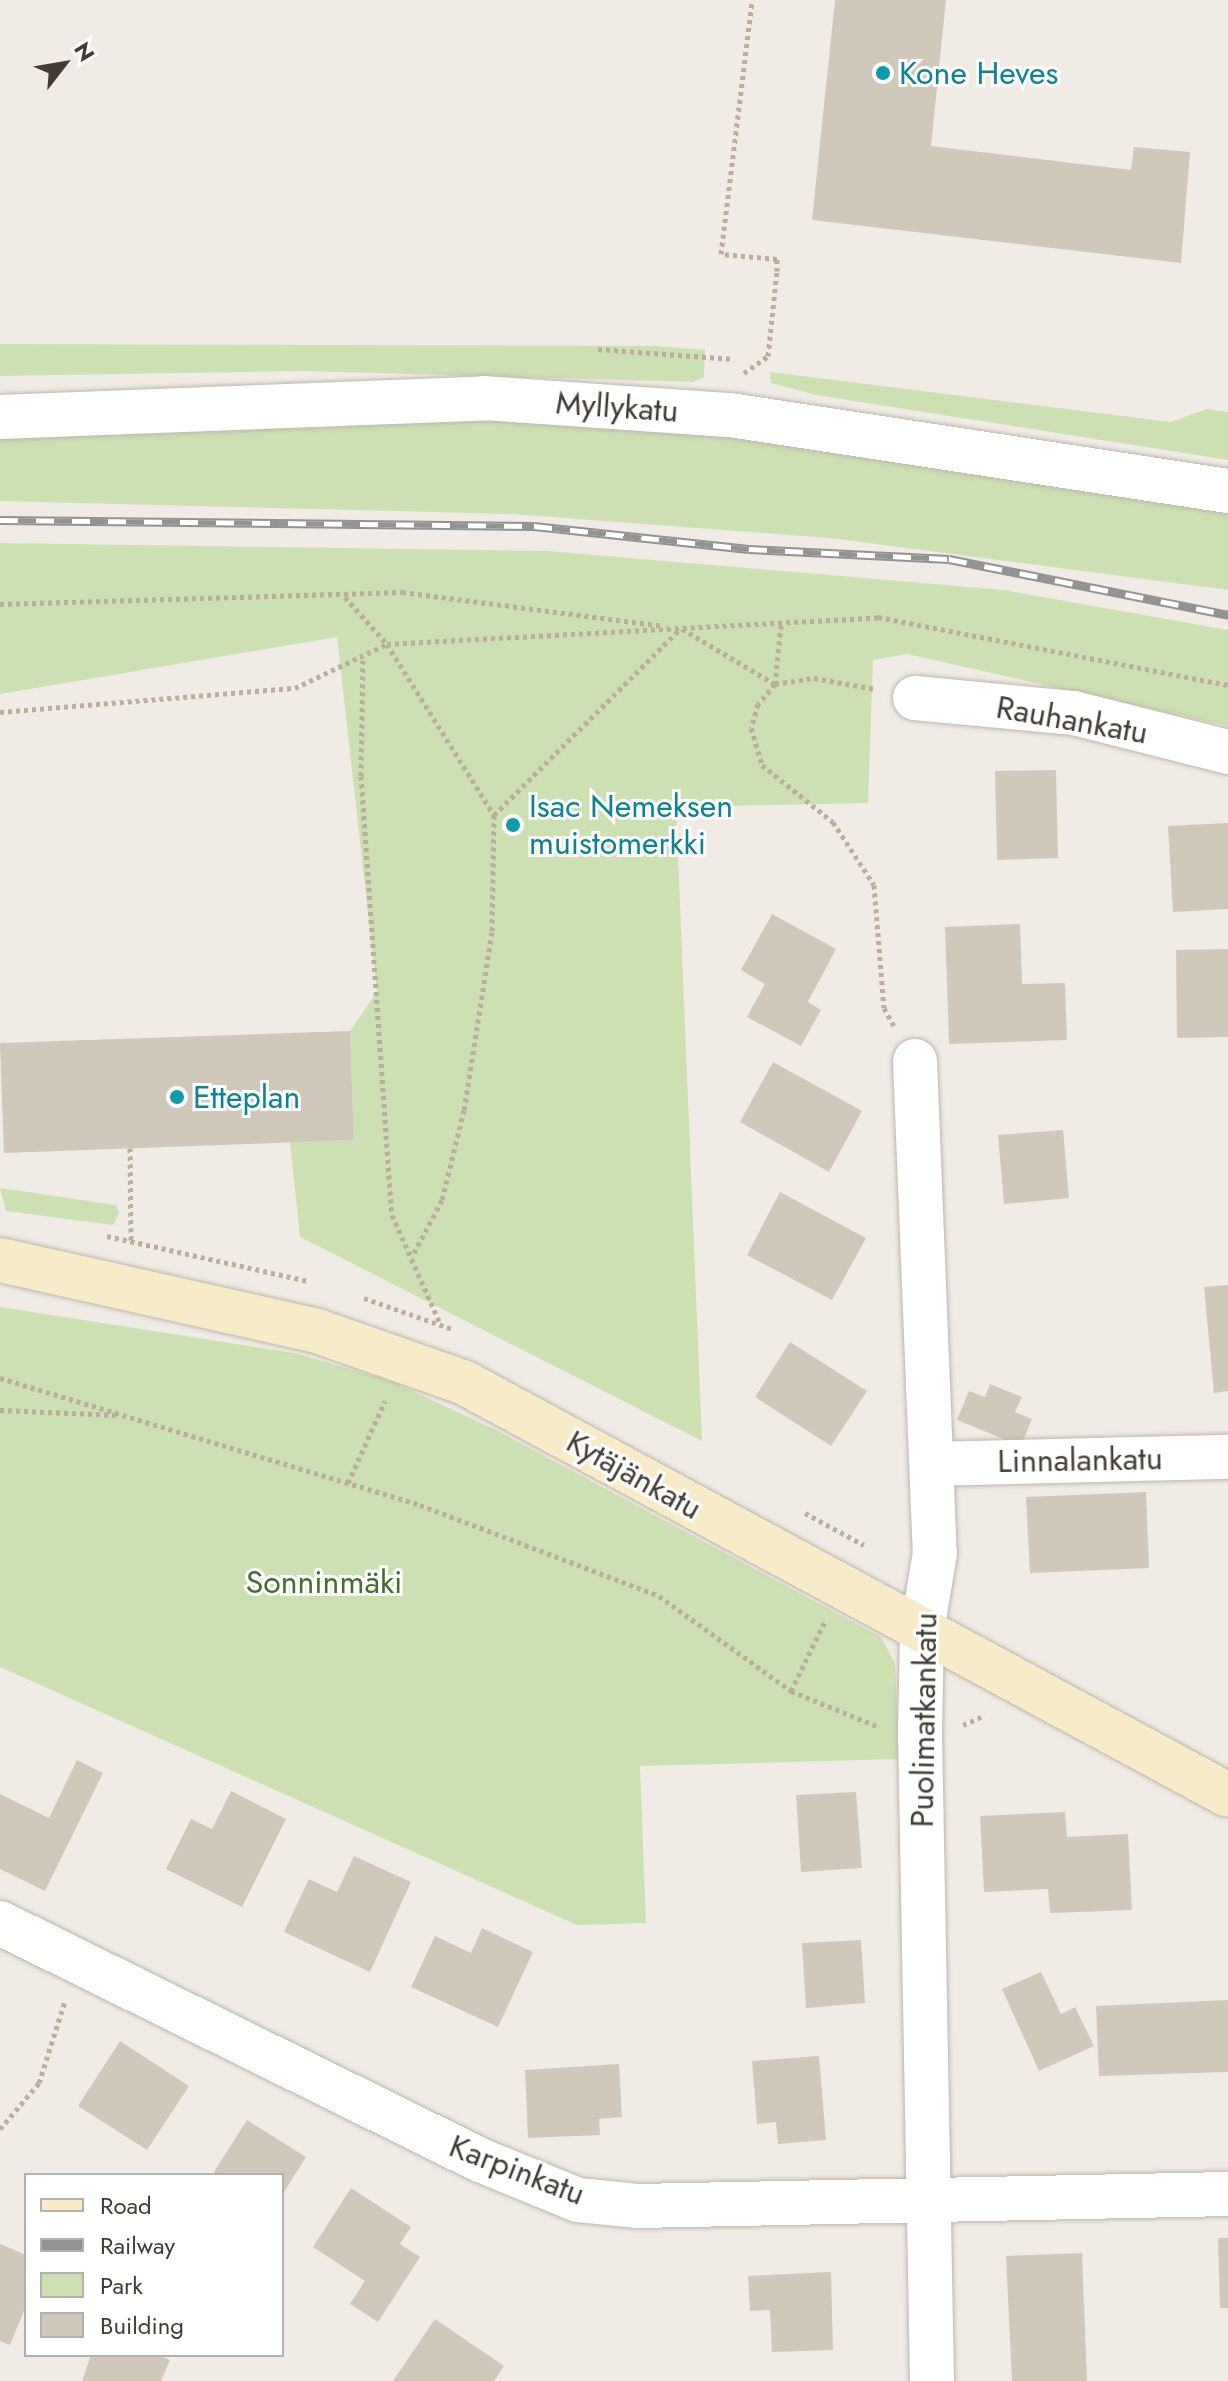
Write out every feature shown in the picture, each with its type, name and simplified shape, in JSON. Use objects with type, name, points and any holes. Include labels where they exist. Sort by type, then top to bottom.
[{"type":"street","name":"Myllykatu","points":[[0,417],[484,398],[730,415],[1228,491]]},
{"type":"street","name":"Rauhankatu","points":[[915,698],[1074,713],[1228,752]]},
{"type":"street","name":"Puolimatkankatu","points":[[915,1061],[935,1553],[922,1631],[920,1732],[932,2381]]},
{"type":"street","name":"Kytäjänkatu","points":[[0,1260],[155,1290],[397,1358],[463,1382],[1228,1795]]},
{"type":"street","name":"Linnalankatu","points":[[932,1464],[1228,1457]]},
{"type":"street","name":"Karpinkatu","points":[[0,1923],[480,2160],[578,2200],[637,2206],[1228,2194]]},
{"type":"path","points":[[732,382],[768,356],[777,271],[777,259],[721,254],[752,0]]},
{"type":"path","points":[[598,349],[734,359]]},
{"type":"path","points":[[0,604],[345,597],[402,592],[682,628],[775,684],[814,678],[915,698]]},
{"type":"path","points":[[345,597],[387,644],[494,815],[492,932],[464,1110],[442,1200],[411,1258]]},
{"type":"path","points":[[0,712],[295,688],[363,660],[387,644],[781,625],[878,617],[1228,685]]},
{"type":"path","points":[[781,625],[775,684],[758,704],[751,728],[762,765],[833,822],[874,885],[884,1008],[915,1061]]},
{"type":"path","points":[[494,815],[682,628]]},
{"type":"path","points":[[363,660],[361,776],[392,1215],[463,1382]]},
{"type":"path","points":[[130,1148],[131,1240]]},
{"type":"path","points":[[348,1483],[378,1428],[397,1358]]},
{"type":"path","points":[[0,1378],[348,1483],[659,1596],[791,1691],[889,1731],[920,1732]]},
{"type":"path","points":[[0,1410],[125,1416]]},
{"type":"path","points":[[0,2129],[39,2083],[82,1964]]},
{"type":"green space","points":[[0,344],[657,346],[705,350],[704,377],[693,382],[301,371],[0,376]]},
{"type":"green space","points":[[770,372],[1171,422],[1207,409],[1228,412],[1228,460],[816,395],[771,383]]},
{"type":"green space","points":[[475,416],[815,443],[1228,506],[1228,590],[830,538],[511,514],[0,501],[0,431]]},
{"type":"green space","points":[[0,543],[548,551],[1004,590],[1228,630],[1228,726],[907,654],[873,660],[868,803],[676,807],[702,1441],[300,1237],[290,1142],[354,1140],[350,1031],[377,992],[337,637],[0,694]]},
{"type":"green space","points":[[0,1188],[116,1205],[119,1213],[113,1225],[6,1211]]},
{"type":"green space","name":"Sonninmäki","points":[[0,1307],[294,1353],[391,1381],[498,1431],[881,1637],[895,1664],[899,1759],[640,1766],[646,1923],[577,1925],[0,1667]]},
{"type":"building","name":"Kone Heves","points":[[835,0],[946,0],[931,146],[1131,170],[1134,147],[1190,152],[1181,263],[812,220]]},
{"type":"building","points":[[1056,770],[1058,858],[997,860],[995,771]]},
{"type":"building","points":[[1228,823],[1228,909],[1173,912],[1168,826]]},
{"type":"building","points":[[772,914],[836,949],[808,1002],[821,1010],[801,1046],[747,1017],[765,984],[741,970]]},
{"type":"building","points":[[1020,924],[1022,984],[1065,983],[1067,1040],[949,1044],[945,927]]},
{"type":"building","points":[[1228,949],[1228,1037],[1177,1038],[1176,950]]},
{"type":"building","name":"Etteplan","points":[[350,1031],[354,1140],[4,1153],[0,1043]]},
{"type":"building","points":[[773,1062],[862,1111],[829,1172],[740,1122]]},
{"type":"building","points":[[1063,1130],[1069,1198],[1004,1204],[998,1135]]},
{"type":"building","points":[[780,1192],[866,1238],[832,1300],[747,1255]]},
{"type":"building","points":[[1228,1285],[1228,1391],[1214,1393],[1204,1287]]},
{"type":"building","points":[[790,1342],[867,1391],[831,1446],[755,1397]]},
{"type":"building","points":[[990,1384],[1022,1397],[1015,1412],[1032,1419],[1021,1446],[957,1420],[969,1391],[985,1397]]},
{"type":"building","points":[[1146,1492],[1149,1568],[1030,1573],[1026,1497]]},
{"type":"building","points":[[77,1760],[103,1773],[45,1891],[0,1869],[0,1794],[49,1818]]},
{"type":"building","points":[[231,1791],[286,1819],[242,1907],[166,1869],[191,1819],[212,1829]]},
{"type":"building","points":[[856,1792],[862,1868],[801,1872],[796,1795]]},
{"type":"building","points":[[1065,1812],[1067,1837],[1128,1834],[1132,1910],[1050,1913],[1048,1889],[984,1892],[980,1816]]},
{"type":"building","points":[[354,1856],[411,1882],[370,1972],[284,1932],[309,1879],[337,1892]]},
{"type":"building","points":[[482,1928],[533,1952],[498,2027],[411,1987],[435,1936],[471,1953]]},
{"type":"building","points":[[861,1940],[865,2003],[806,2008],[802,1943]]},
{"type":"building","points":[[1041,1972],[1061,2014],[1075,2007],[1094,2046],[1039,2071],[1002,1989]]},
{"type":"building","points":[[1228,2000],[1228,2072],[1099,2076],[1096,2006]]},
{"type":"building","points":[[120,2041],[189,2086],[147,2150],[78,2106]]},
{"type":"building","points":[[819,2056],[826,2140],[778,2144],[776,2122],[757,2124],[752,2061]]},
{"type":"building","points":[[619,2064],[622,2117],[599,2119],[600,2135],[528,2138],[525,2070]]},
{"type":"building","points":[[247,2120],[306,2157],[284,2192],[284,2173],[213,2173]]},
{"type":"building","points":[[351,2188],[411,2227],[400,2244],[420,2257],[378,2322],[350,2304],[365,2281],[313,2247]]},
{"type":"building","points":[[1218,2238],[1228,2238],[1228,2308],[1220,2308]]},
{"type":"building","points":[[0,2244],[24,2254],[24,2311],[10,2345],[0,2341]]},
{"type":"building","points":[[1082,2253],[1087,2381],[1012,2381],[1006,2256]]},
{"type":"building","points":[[831,2272],[833,2350],[772,2352],[770,2310],[750,2311],[748,2276]]},
{"type":"building","points":[[435,2319],[504,2366],[494,2381],[393,2381]]},
{"type":"building","points":[[90,2357],[163,2357],[170,2360],[161,2381],[82,2381]]},
{"type":"railway","points":[[0,520],[534,526],[749,549],[949,559],[1228,615]]},
{"type":"place","name":"Kone Heves","points":[[883,73]]},
{"type":"place","name":"Isac Nemeksen muistomerkki","points":[[513,825]]},
{"type":"place","name":"Etteplan","points":[[177,1097]]}]
